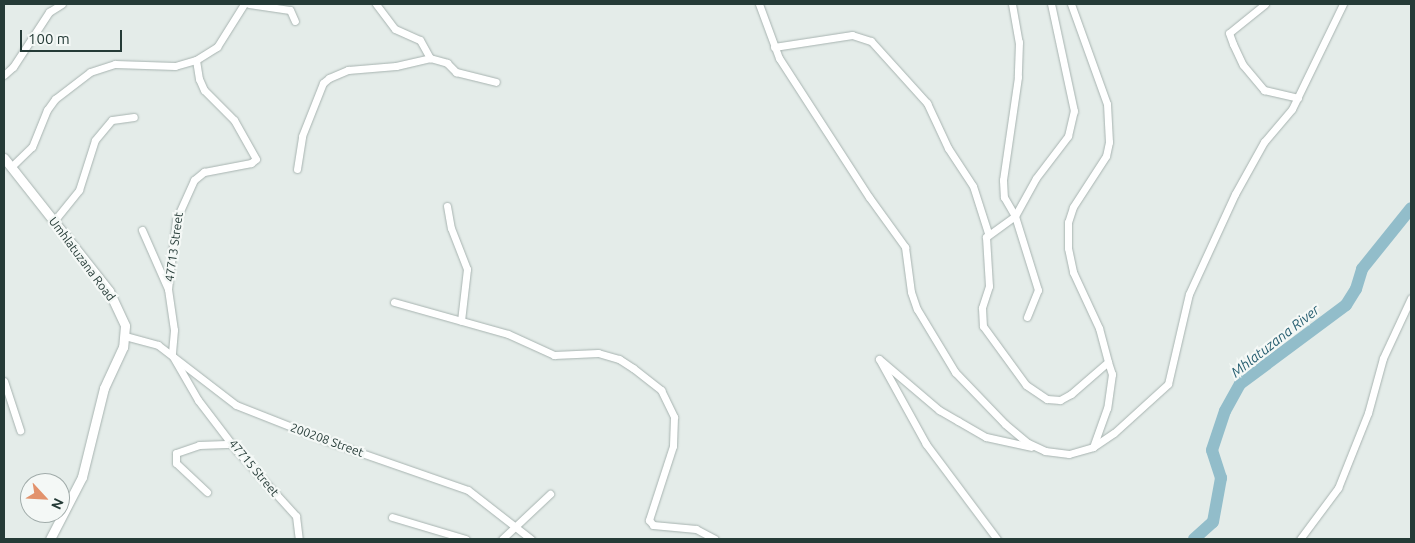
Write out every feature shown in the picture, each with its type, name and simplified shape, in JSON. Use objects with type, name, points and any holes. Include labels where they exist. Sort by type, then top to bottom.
[{"type":"street","points":[[4,75],[13,68],[52,6],[62,4]]},
{"type":"street","points":[[11,167],[32,147],[47,110],[56,99],[90,72],[115,64],[175,66],[196,60],[220,43],[244,4]]},
{"type":"street","points":[[249,4],[290,10],[295,21]]},
{"type":"street","points":[[376,4],[395,29],[420,40],[430,58]]},
{"type":"street","points":[[759,4],[774,47],[869,197],[905,247],[911,292],[917,309],[956,372],[1005,424],[1036,448]]},
{"type":"street","points":[[1012,4],[1019,42],[1018,77],[1003,180],[1004,196],[1015,216],[1038,290],[1027,317]]},
{"type":"street","points":[[988,233],[1015,216],[1036,178],[1060,149],[1072,124],[1074,99],[1051,4]]},
{"type":"street","points":[[1071,4],[1107,104],[1109,142],[1103,162],[1073,207],[1068,222],[1068,248],[1073,272],[1100,328],[1112,374],[1107,408],[1093,447]]},
{"type":"street","points":[[1265,4],[1229,33],[1243,65],[1264,90],[1298,98]]},
{"type":"street","points":[[997,539],[926,444],[879,359],[939,410],[980,434],[1036,448],[1069,454],[1093,447],[1134,418],[1168,384],[1189,294],[1247,171],[1298,98],[1343,4]]},
{"type":"street","points":[[774,47],[852,35],[871,41],[927,103],[948,148],[973,186],[988,233],[986,246],[989,286],[982,308],[983,326],[1026,386],[1040,397],[1060,400],[1108,362]]},
{"type":"street","points":[[297,169],[302,136],[322,83],[329,78],[353,69],[396,66],[430,58],[447,63],[456,72],[496,82]]},
{"type":"street","name":"47713 Street","points":[[168,289],[176,220],[194,180],[204,172],[256,162],[256,156],[248,140],[224,108],[204,90],[196,60]]},
{"type":"street","points":[[54,221],[79,190],[95,140],[112,120],[134,117]]},
{"type":"street","name":"Umhlatuzana Road","points":[[4,158],[109,291],[121,314],[125,336],[120,356],[104,388],[82,477],[50,539]]},
{"type":"street","points":[[447,206],[451,228],[467,269],[461,321]]},
{"type":"street","points":[[142,230],[168,289],[174,330],[172,355]]},
{"type":"street","points":[[1300,539],[1338,488],[1368,413],[1383,358],[1411,298]]},
{"type":"street","points":[[394,302],[508,334],[554,355],[609,355],[633,368],[661,390],[671,405],[676,427],[667,469],[649,520],[653,525],[696,529],[715,539]]},
{"type":"street","name":"200208 Street","points":[[125,336],[158,345],[206,385],[257,414],[330,442],[456,484],[484,500],[532,539]]},
{"type":"street","name":"47715 Street","points":[[172,355],[198,400],[233,444],[296,516],[299,539]]},
{"type":"street","points":[[4,381],[20,430]]},
{"type":"street","points":[[198,400],[206,385]]},
{"type":"street","points":[[207,492],[176,463],[176,453],[199,445],[233,444]]},
{"type":"street","points":[[502,539],[550,494]]},
{"type":"street","points":[[392,517],[466,539]]},
{"type":"waterway","name":"Mhlatuzana River","points":[[1194,539],[1213,522],[1221,478],[1212,450],[1225,411],[1240,384],[1346,305],[1356,289],[1362,269],[1411,208]]}]
